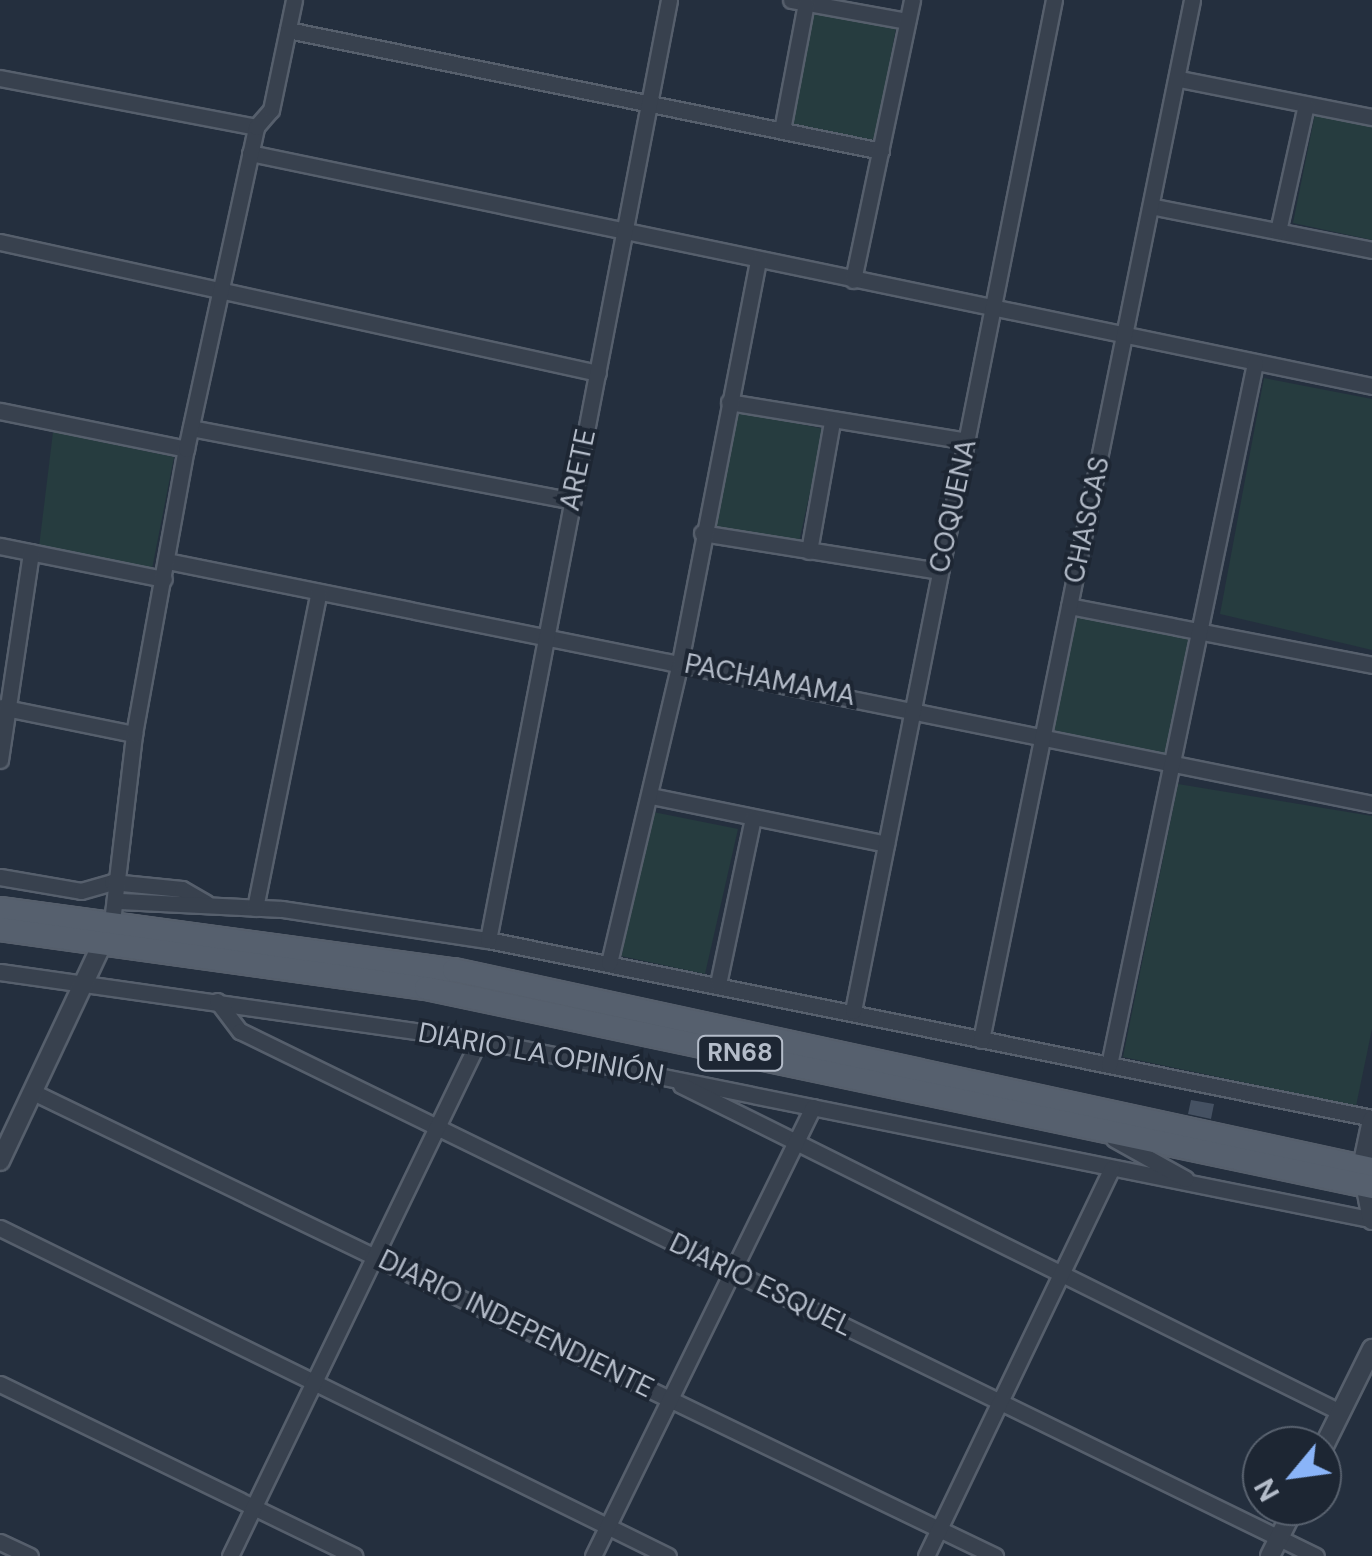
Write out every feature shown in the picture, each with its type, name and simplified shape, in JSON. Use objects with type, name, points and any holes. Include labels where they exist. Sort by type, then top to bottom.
[{"type":"main road","name":"RN68","points":[[0,909],[454,970],[1370,1179]]},
{"type":"main road","name":"RN68","points":[[0,929],[112,922],[1084,1124],[1370,1179]]},
{"type":"street","points":[[0,1162],[112,922],[112,882],[134,734],[186,449],[256,127],[270,110],[294,0]]},
{"type":"street","name":"ARETE","points":[[488,940],[670,0]]},
{"type":"street","points":[[852,280],[912,0]]},
{"type":"street","name":"COQUENA","points":[[853,1011],[996,308],[1054,0]]},
{"type":"street","name":"CHASCAS","points":[[980,1040],[1068,606],[1155,207],[1192,0]]},
{"type":"street","points":[[782,130],[798,2],[907,22]]},
{"type":"street","points":[[288,30],[881,151]]},
{"type":"street","points":[[0,78],[256,127]]},
{"type":"street","points":[[1180,79],[1372,117]]},
{"type":"street","points":[[1278,230],[1306,105]]},
{"type":"street","points":[[250,153],[1372,386]]},
{"type":"street","points":[[1155,207],[1372,250]]},
{"type":"street","points":[[0,242],[598,373]]},
{"type":"street","points":[[609,963],[680,662],[702,533],[758,261]]},
{"type":"street","points":[[1109,1065],[1255,363]]},
{"type":"street","points":[[729,402],[832,422],[966,441]]},
{"type":"street","points":[[0,411],[186,449]]},
{"type":"street","points":[[809,551],[832,422]]},
{"type":"street","points":[[191,428],[572,501]]},
{"type":"street","points":[[702,533],[940,571]]},
{"type":"street","points":[[0,546],[164,579]]},
{"type":"street","points":[[0,760],[32,552]]},
{"type":"street","name":"PACHAMAMA","points":[[168,562],[915,708],[1171,766],[1372,804]]},
{"type":"street","points":[[255,908],[319,592]]},
{"type":"street","points":[[1068,606],[1372,666]]},
{"type":"street","points":[[5,708],[134,734]]},
{"type":"street","points":[[650,796],[886,844]]},
{"type":"street","points":[[718,984],[753,818]]},
{"type":"street","points":[[0,877],[81,891],[112,882],[182,889],[206,903]]},
{"type":"street","points":[[112,922],[206,903],[488,940],[1372,1119],[1370,1220]]},
{"type":"street","name":"DIARIO LA OPINIÓN","points":[[0,972],[480,1040],[1370,1220]]},
{"type":"street","name":"DIARIO ESQUEL","points":[[218,1002],[240,1031],[1316,1556]]},
{"type":"street","points":[[230,1556],[440,1130],[480,1040]]},
{"type":"street","points":[[666,1076],[1062,1279],[1340,1412]]},
{"type":"street","name":"DIARIO INDEPENDIENTE","points":[[35,1093],[995,1556]]},
{"type":"street","points":[[593,1556],[813,1108]]},
{"type":"street","points":[[1084,1124],[1195,1184]]},
{"type":"street","points":[[926,1556],[1004,1401],[1112,1168]]},
{"type":"street","points":[[0,1228],[668,1556]]},
{"type":"street","points":[[1333,1426],[1372,1348]]},
{"type":"street","points":[[0,1384],[354,1556]]},
{"type":"street","points":[[1270,1556],[1285,1526]]},
{"type":"street","points":[[0,1542],[30,1556]]},
{"type":"green space","points":[[812,10],[896,28],[875,140],[790,125]]},
{"type":"green space","points":[[1315,114],[1372,126],[1372,240],[1293,223]]},
{"type":"green space","points":[[1264,378],[1372,399],[1372,650],[1220,614]]},
{"type":"green space","points":[[732,410],[824,429],[799,542],[709,526]]},
{"type":"green space","points":[[53,432],[174,457],[152,569],[39,547]]},
{"type":"green space","points":[[1073,615],[1190,638],[1166,755],[1053,730]]},
{"type":"green space","points":[[1178,784],[1372,816],[1372,1029],[1356,1106],[1123,1057]]},
{"type":"green space","points":[[653,812],[738,829],[705,974],[621,956]]},
{"type":"building","points":[[1191,1100],[1214,1104],[1211,1119],[1188,1114]]}]
